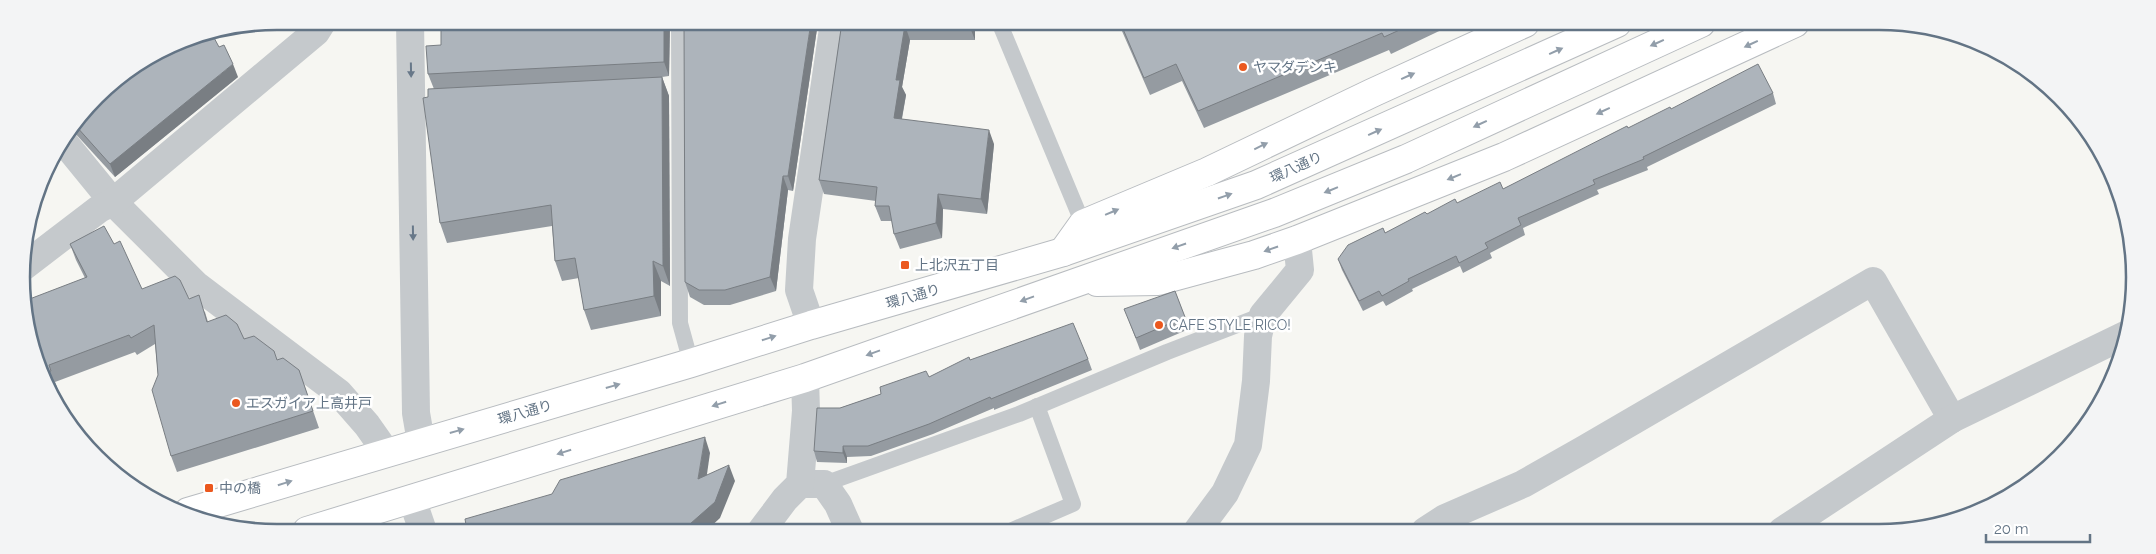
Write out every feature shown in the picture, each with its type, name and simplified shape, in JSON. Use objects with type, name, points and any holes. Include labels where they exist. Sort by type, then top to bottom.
[{"type":"main road","points":[[1063,252],[1083,224],[1207,172],[1510,30]]},
{"type":"main road","name":"環八通り","points":[[195,510],[691,363],[811,325],[1063,252],[1256,185],[1602,30]]},
{"type":"main road","points":[[327,524],[805,378],[1274,213],[1406,159],[1686,30]]},
{"type":"main road","points":[[1072,283],[1158,281],[1254,255],[1297,240],[1504,157],[1780,30]]},
{"type":"street","points":[[31,261],[99,209],[113,202],[317,30]]},
{"type":"street","points":[[411,30],[421,100],[416,413],[421,442]]},
{"type":"street","points":[[811,325],[799,290],[802,239],[833,30]]},
{"type":"street","points":[[68,146],[113,202],[196,285],[339,393],[367,425],[386,452]]},
{"type":"street","points":[[1202,524],[1225,493],[1248,445],[1256,381],[1258,336],[1263,315],[1300,270],[1297,240]]},
{"type":"street","points":[[1436,524],[1445,518],[1522,484],[1872,281],[1952,419]]},
{"type":"street","points":[[1793,524],[1952,419],[2119,337]]},
{"type":"street","points":[[805,378],[812,484],[838,504],[847,524]]},
{"type":"street","points":[[766,524],[785,499],[812,484]]},
{"type":"street","points":[[412,499],[421,524]]},
{"type":"lane","points":[[678,30],[673,86],[680,323],[691,363]]},
{"type":"lane","points":[[1002,30],[1083,224]]},
{"type":"lane","points":[[812,484],[1037,406],[1263,315]]},
{"type":"lane","points":[[1024,524],[1072,504],[1037,406]]},
{"type":"building","points":[[441,30],[664,30],[664,62],[428,74],[426,46],[441,45]]},
{"type":"building","points":[[684,30],[810,30],[788,176],[783,176],[770,277],[725,290],[699,290],[685,282]]},
{"type":"building","points":[[841,30],[904,30],[896,80],[900,80],[894,118],[989,130],[981,199],[938,194],[936,223],[894,234],[889,206],[875,206],[877,187],[819,180]]},
{"type":"building","name":"ヤマダデンキ","points":[[1123,30],[1400,30],[1384,37],[1382,33],[1198,111],[1176,64],[1144,78]]},
{"type":"building","points":[[214,38],[219,47],[224,45],[233,64],[110,164],[79,130],[102,102],[127,81],[168,55]]},
{"type":"building","points":[[1758,64],[1773,93],[1643,157],[1644,159],[1593,180],[1595,184],[1518,218],[1521,225],[1485,243],[1488,248],[1459,263],[1456,256],[1408,279],[1409,281],[1382,296],[1379,291],[1359,301],[1338,259],[1348,245],[1383,228],[1385,233],[1425,212],[1427,214],[1455,199],[1457,203],[1500,182],[1503,189],[1627,126],[1628,128],[1670,107],[1671,109]]},
{"type":"building","points":[[662,77],[663,266],[653,261],[654,296],[584,310],[575,258],[555,261],[551,205],[440,223],[423,98],[428,97],[428,89]]},
{"type":"building","points":[[104,226],[114,244],[120,241],[142,289],[175,276],[180,280],[189,299],[199,295],[207,322],[226,315],[237,324],[244,339],[254,336],[274,351],[277,360],[283,358],[299,370],[313,411],[171,456],[152,390],[158,375],[154,325],[131,338],[129,335],[49,365],[51,371],[49,372],[38,341],[31,298],[87,277],[70,244]]},
{"type":"building","points":[[1175,291],[1185,317],[1136,338],[1124,309]]},
{"type":"building","points":[[1073,323],[1088,359],[991,399],[990,397],[929,424],[868,446],[843,446],[843,453],[814,451],[817,408],[840,408],[881,394],[880,387],[926,371],[929,377],[969,357],[970,360]]},
{"type":"building","points":[[705,437],[698,479],[729,465],[715,502],[690,524],[466,524],[465,519],[552,494],[560,480]]},
{"type":"place","name":"ヤマダデンキ","points":[[1243,67]]},
{"type":"place","name":"上北沢五丁目","points":[[905,265]]},
{"type":"place","name":"CAFE STYLE RICO!","points":[[1159,325]]},
{"type":"place","name":"エスガイア上高井戸","points":[[236,403]]},
{"type":"place","name":"中の橋","points":[[209,488]]}]
